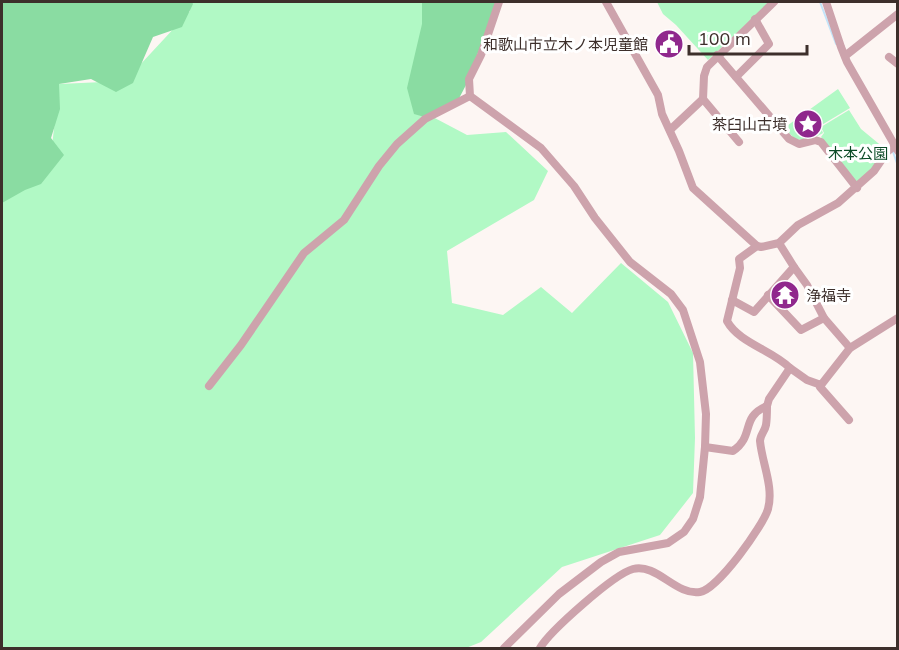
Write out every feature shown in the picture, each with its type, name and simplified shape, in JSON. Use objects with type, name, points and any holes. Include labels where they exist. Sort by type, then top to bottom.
[{"type":"street","points":[[470,96],[469,79],[485,46],[499,2]]},
{"type":"street","points":[[606,2],[658,95],[662,114],[693,188],[760,247],[779,243],[798,225],[838,204],[874,171],[887,152],[897,146],[845,56],[826,2]]},
{"type":"street","points":[[739,142],[703,99],[704,76],[707,67],[717,55],[774,2]]},
{"type":"street","points":[[845,56],[897,14]]},
{"type":"street","points":[[736,77],[770,44],[755,19]]},
{"type":"street","points":[[717,55],[789,139],[799,144],[815,140],[821,142],[857,188]]},
{"type":"street","points":[[889,57],[897,64]]},
{"type":"street","points":[[209,386],[241,345],[303,253],[344,220],[379,166],[397,144],[425,119],[470,96]]},
{"type":"street","points":[[470,96],[541,148],[574,186],[595,218],[630,262],[671,294],[683,310],[700,362],[706,414],[700,497],[693,519],[684,532],[668,543],[619,552],[601,562],[559,594],[504,648]]},
{"type":"street","points":[[670,130],[703,99]]},
{"type":"street","points":[[779,243],[807,285],[816,305],[850,348]]},
{"type":"street","points":[[757,246],[739,259],[740,268],[727,321],[736,332],[782,360],[807,380],[822,385]]},
{"type":"street","points":[[732,300],[754,312],[794,267]]},
{"type":"street","points":[[768,295],[801,330],[825,318]]},
{"type":"street","points":[[849,420],[820,387],[850,348],[897,318]]},
{"type":"street","points":[[540,648],[558,627],[618,575],[633,569],[646,569],[683,589],[700,592],[712,586],[745,549],[768,509],[769,496],[759,438],[766,427],[769,399],[790,368]]},
{"type":"street","points":[[705,447],[733,451],[741,446],[746,438],[749,422],[760,409],[767,406]]},
{"type":"green space","points":[[2,2],[192,2],[193,4],[182,27],[153,37],[133,83],[116,92],[91,79],[59,84],[60,109],[51,138],[64,155],[41,184],[2,203]]},
{"type":"green space","points":[[188,2],[425,2],[412,106],[467,135],[506,132],[548,171],[534,200],[447,251],[452,303],[503,315],[541,287],[572,313],[621,263],[668,302],[693,353],[695,438],[693,493],[660,535],[562,567],[481,642],[466,648],[2,648],[2,186],[50,164],[59,84],[125,81],[190,11]]},
{"type":"green space","points":[[422,2],[497,2],[466,85],[455,106],[428,118],[414,114],[407,88],[422,24]]},
{"type":"green space","points":[[657,2],[770,2],[708,60],[663,14]]},
{"type":"green space","points":[[838,89],[850,108],[820,126],[823,133],[814,138],[796,140],[784,128]]},
{"type":"green space","name":"木本公園","points":[[849,110],[861,129],[884,148],[872,170],[856,184],[821,137],[824,133],[821,127]]},
{"type":"waterway","points":[[820,2],[836,44]]},
{"type":"waterway","points":[[893,152],[898,166]]},
{"type":"place","name":"和歌山市立木ノ本児童館","points":[[669,44]]},
{"type":"place","name":"茶臼山古墳","points":[[808,124]]},
{"type":"place","name":"浄福寺","points":[[785,295]]}]
